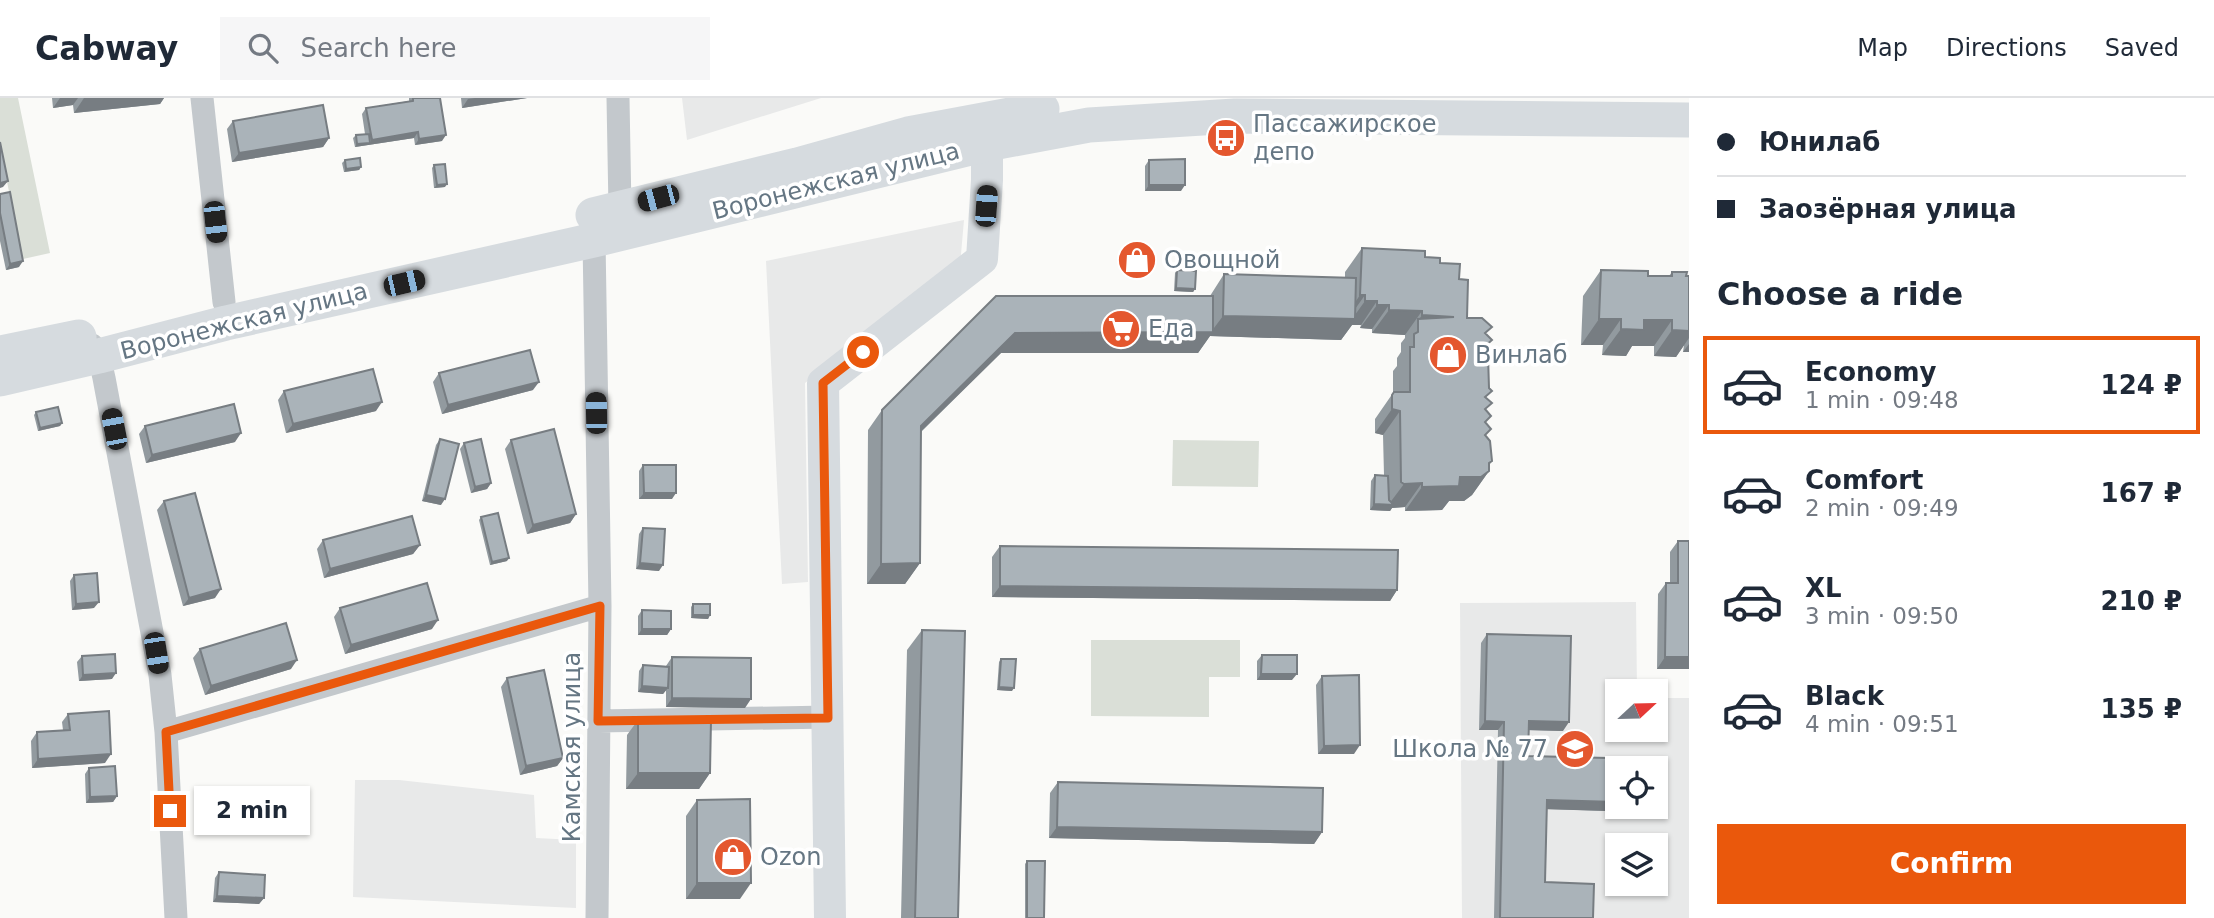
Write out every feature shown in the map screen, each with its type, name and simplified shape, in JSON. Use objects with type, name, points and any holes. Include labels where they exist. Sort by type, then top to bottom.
[{"type":"main road","name":"Воронежская улица","points":[[0,379],[224,302],[620,209],[908,134],[1044,108],[1119,98]]},
{"type":"main road","name":"Воронежская улица","points":[[0,353],[92,346],[226,323],[593,240],[987,144],[1089,125],[1235,116],[1689,120]]},
{"type":"street","points":[[202,98],[224,302]]},
{"type":"street","points":[[618,98],[620,209]]},
{"type":"street","points":[[830,918],[823,383],[982,260],[988,180],[987,144]]},
{"type":"street","name":"Камская улица","points":[[593,240],[600,606],[597,918]]},
{"type":"street","points":[[92,346],[160,675],[166,732],[176,918]]},
{"type":"street","points":[[166,732],[600,606]]},
{"type":"street","points":[[598,721],[828,718]]},
{"type":"shaded area","points":[[0,98],[18,98],[50,253],[23,259],[0,148]]},
{"type":"shaded area","points":[[682,98],[821,98],[687,140]]},
{"type":"shaded area","points":[[964,220],[960,266],[805,383],[808,582],[782,584],[766,261]]},
{"type":"shaded area","points":[[1173,440],[1259,441],[1258,487],[1172,486]]},
{"type":"shaded area","name":"Школа № 77","points":[[1636,602],[1637,679],[1605,679],[1605,742],[1668,742],[1668,698],[1689,698],[1689,918],[1462,918],[1460,603]]},
{"type":"shaded area","points":[[1091,640],[1240,640],[1240,677],[1209,677],[1209,717],[1091,716]]},
{"type":"shaded area","points":[[355,780],[399,780],[534,795],[536,838],[576,840],[576,908],[353,897]]},
{"type":"building","points":[[413,98],[440,98],[446,135],[419,139],[418,132],[372,140],[366,108],[413,101]]},
{"type":"building","points":[[323,105],[329,138],[239,153],[233,121]]},
{"type":"building","points":[[369,134],[370,143],[357,144],[356,135]]},
{"type":"building","points":[[0,142],[8,181],[0,183]]},
{"type":"building","points":[[360,158],[361,167],[346,169],[345,160]]},
{"type":"building","points":[[1185,159],[1185,185],[1149,185],[1149,160]]},
{"type":"building","points":[[445,164],[447,184],[437,185],[434,165]]},
{"type":"building","points":[[10,192],[23,261],[10,264],[0,213],[0,194]]},
{"type":"building","points":[[1362,248],[1425,251],[1425,257],[1440,258],[1440,263],[1460,264],[1459,279],[1468,280],[1467,318],[1482,318],[1492,327],[1485,333],[1492,340],[1485,346],[1492,350],[1488,355],[1489,388],[1492,391],[1485,397],[1492,403],[1485,409],[1491,416],[1485,422],[1491,429],[1485,435],[1490,441],[1492,461],[1489,463],[1489,471],[1481,477],[1460,477],[1459,486],[1422,487],[1422,483],[1401,482],[1400,411],[1392,409],[1392,395],[1394,392],[1410,392],[1410,347],[1414,347],[1418,319],[1454,317],[1422,315],[1422,311],[1389,310],[1389,305],[1365,301],[1365,295],[1360,295]]},
{"type":"building","points":[[1177,270],[1196,271],[1195,289],[1176,288]]},
{"type":"building","points":[[1601,270],[1648,271],[1648,276],[1672,276],[1672,272],[1687,272],[1689,331],[1672,330],[1672,320],[1644,320],[1644,330],[1621,329],[1621,319],[1599,319]]},
{"type":"building","points":[[1224,274],[1356,278],[1355,319],[1223,316]]},
{"type":"building","points":[[996,296],[1213,296],[1213,332],[1015,333],[921,426],[920,563],[881,564],[882,410]]},
{"type":"building","points":[[530,350],[539,382],[448,405],[439,373]]},
{"type":"building","points":[[373,369],[382,402],[293,424],[284,391]]},
{"type":"building","points":[[234,404],[241,433],[152,455],[145,426]]},
{"type":"building","points":[[58,407],[62,423],[40,428],[36,412]]},
{"type":"building","points":[[554,429],[576,514],[533,525],[511,440]]},
{"type":"building","points":[[440,439],[459,444],[445,499],[426,495]]},
{"type":"building","points":[[481,439],[491,483],[475,487],[464,443]]},
{"type":"building","points":[[643,465],[676,465],[676,493],[644,493]]},
{"type":"building","points":[[1375,475],[1388,476],[1389,500],[1394,505],[1374,504]]},
{"type":"building","points":[[195,493],[221,589],[189,598],[164,501]]},
{"type":"building","points":[[498,513],[509,558],[492,562],[481,517]]},
{"type":"building","points":[[412,516],[420,545],[330,569],[323,540]]},
{"type":"building","points":[[643,528],[665,529],[663,565],[640,563]]},
{"type":"building","points":[[1678,541],[1689,541],[1689,657],[1665,657],[1666,583],[1678,583]]},
{"type":"building","points":[[1000,546],[1398,550],[1397,590],[1000,586]]},
{"type":"building","points":[[97,573],[99,602],[76,604],[74,575]]},
{"type":"building","points":[[427,583],[438,620],[351,645],[340,608]]},
{"type":"building","points":[[693,604],[710,604],[710,615],[693,615]]},
{"type":"building","points":[[642,610],[671,611],[671,629],[642,629]]},
{"type":"building","points":[[286,623],[297,660],[211,686],[200,649]]},
{"type":"building","points":[[922,630],[965,631],[958,918],[915,918]]},
{"type":"building","points":[[1487,634],[1571,636],[1569,722],[1529,721],[1528,756],[1605,758],[1605,802],[1547,800],[1545,882],[1594,884],[1593,918],[1500,918],[1504,722],[1485,721]]},
{"type":"building","points":[[115,654],[116,673],[83,675],[82,656]]},
{"type":"building","points":[[1262,655],[1297,655],[1297,674],[1261,674]]},
{"type":"building","points":[[672,657],[751,658],[751,699],[672,698]]},
{"type":"building","points":[[1001,659],[1016,659],[1014,688],[999,687]]},
{"type":"building","points":[[643,665],[669,667],[668,688],[642,686]]},
{"type":"building","points":[[544,670],[563,758],[526,766],[507,678]]},
{"type":"building","points":[[1359,675],[1360,745],[1324,746],[1322,676]]},
{"type":"building","points":[[109,711],[111,754],[38,759],[37,732],[70,730],[68,714]]},
{"type":"building","points":[[638,720],[711,720],[710,773],[638,773]]},
{"type":"building","points":[[115,766],[117,796],[90,797],[89,768]]},
{"type":"building","points":[[1058,782],[1323,788],[1322,832],[1057,827]]},
{"type":"building","points":[[750,799],[751,883],[697,883],[697,800]]},
{"type":"building","points":[[1027,861],[1045,861],[1044,918],[1027,918]]},
{"type":"building","points":[[219,872],[265,875],[264,898],[217,896]]},
{"type":"place","name":"Пассажирское депо","points":[[1226,138]]},
{"type":"place","name":"Овощной","points":[[1137,260]]},
{"type":"place","name":"Еда","points":[[1121,329]]},
{"type":"place","name":"Винлаб","points":[[1448,355]]},
{"type":"place","name":"Школа № 77","points":[[1575,749]]},
{"type":"place","name":"Ozon","points":[[733,857]]},
{"type":"route","points":[[170,811],[166,732],[600,606],[598,721],[828,718],[823,383],[863,352]]}]
